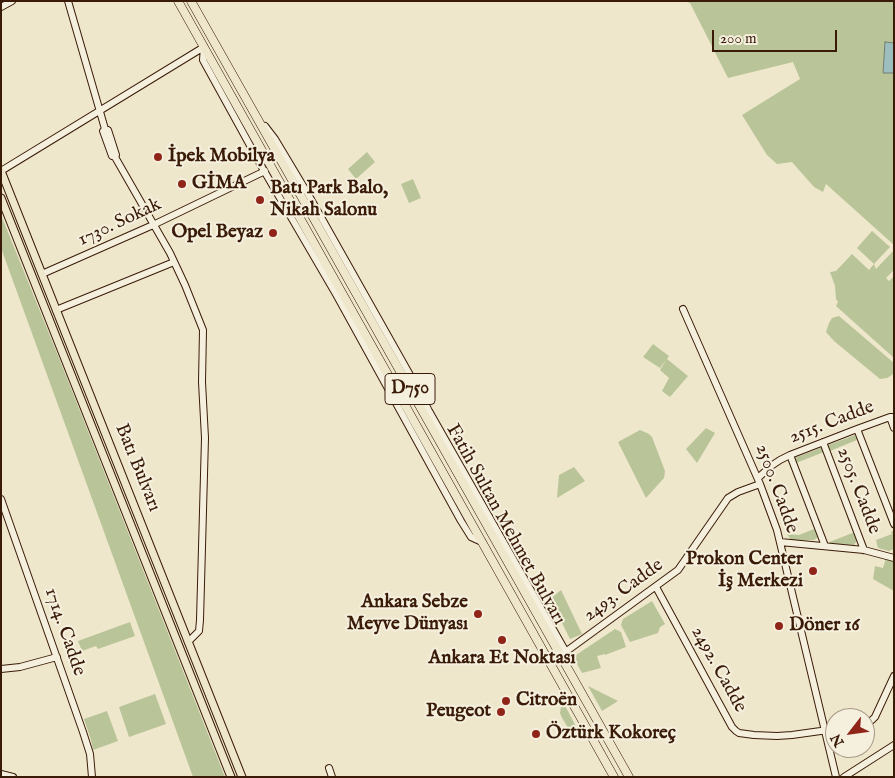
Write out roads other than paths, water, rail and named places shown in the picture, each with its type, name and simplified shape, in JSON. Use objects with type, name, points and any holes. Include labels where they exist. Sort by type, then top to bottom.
[{"type":"highway","name":"Fatih Sultan Mehmet Bulvarı","points":[[178,1],[614,777]]},
{"type":"highway","name":"Fatih Sultan Mehmet Bulvarı","points":[[191,1],[563,654],[629,777]]},
{"type":"main road","name":"Batı Bulvarı","points":[[1,171],[242,777]]},
{"type":"main road","name":"Batı Bulvarı","points":[[1,198],[231,777]]},
{"type":"street","points":[[1,8],[12,1]]},
{"type":"street","points":[[68,1],[105,128],[102,131],[112,156],[115,157],[174,262],[203,330],[202,382],[205,438],[200,620],[199,631],[188,642]]},
{"type":"street","points":[[1,171],[204,47]]},
{"type":"street","points":[[204,47],[203,60],[345,310],[461,521],[470,537],[482,542]]},
{"type":"street","name":"1730. Sokak","points":[[42,274],[153,225],[265,171]]},
{"type":"street","points":[[276,175],[284,204]]},
{"type":"street","points":[[56,310],[174,262]]},
{"type":"street","name":"2500. Cadde","points":[[683,309],[768,505],[780,542],[836,777]]},
{"type":"street","points":[[892,417],[894,428]]},
{"type":"street","name":"2515. Cadde","points":[[759,481],[777,462],[790,455],[892,417]]},
{"type":"street","points":[[857,429],[894,524]]},
{"type":"street","name":"2505. Cadde","points":[[823,442],[864,550]]},
{"type":"street","points":[[790,455],[825,546]]},
{"type":"street","name":"2493. Cadde","points":[[563,654],[678,570],[728,498],[759,481]]},
{"type":"street","name":"1714. Cadde","points":[[1,499],[87,744],[92,777]]},
{"type":"street","points":[[780,542],[864,550],[894,558]]},
{"type":"street","name":"2492. Cadde","points":[[656,587],[732,727],[736,731],[763,736],[824,731]]},
{"type":"street","points":[[1,668],[20,667],[57,657]]},
{"type":"street","points":[[875,717],[894,676]]},
{"type":"street","points":[[844,777],[894,746]]},
{"type":"street","points":[[329,768],[332,777]]},
{"type":"street","points":[[1,774],[13,777]]},
{"type":"water","points":[[885,42],[894,43],[894,73],[883,73]]},
{"type":"place","name":"İpek Mobilya","points":[[158,157]]},
{"type":"place","name":"GİMA","points":[[182,184]]},
{"type":"place","name":"Batı Park Balo, Nikah Salonu","points":[[260,200]]},
{"type":"place","name":"Opel Beyaz","points":[[273,233]]},
{"type":"place","name":"Prokon Center İş Merkezi","points":[[813,571]]},
{"type":"place","name":"Ankara Sebze Meyve Dünyası","points":[[478,614]]},
{"type":"place","name":"Döner 16","points":[[779,626]]},
{"type":"place","name":"Ankara Et Noktası","points":[[502,640]]},
{"type":"place","name":"Citroën","points":[[506,701]]},
{"type":"place","name":"Peugeot","points":[[501,712]]},
{"type":"place","name":"Öztürk Kokoreç","points":[[536,734]]}]
